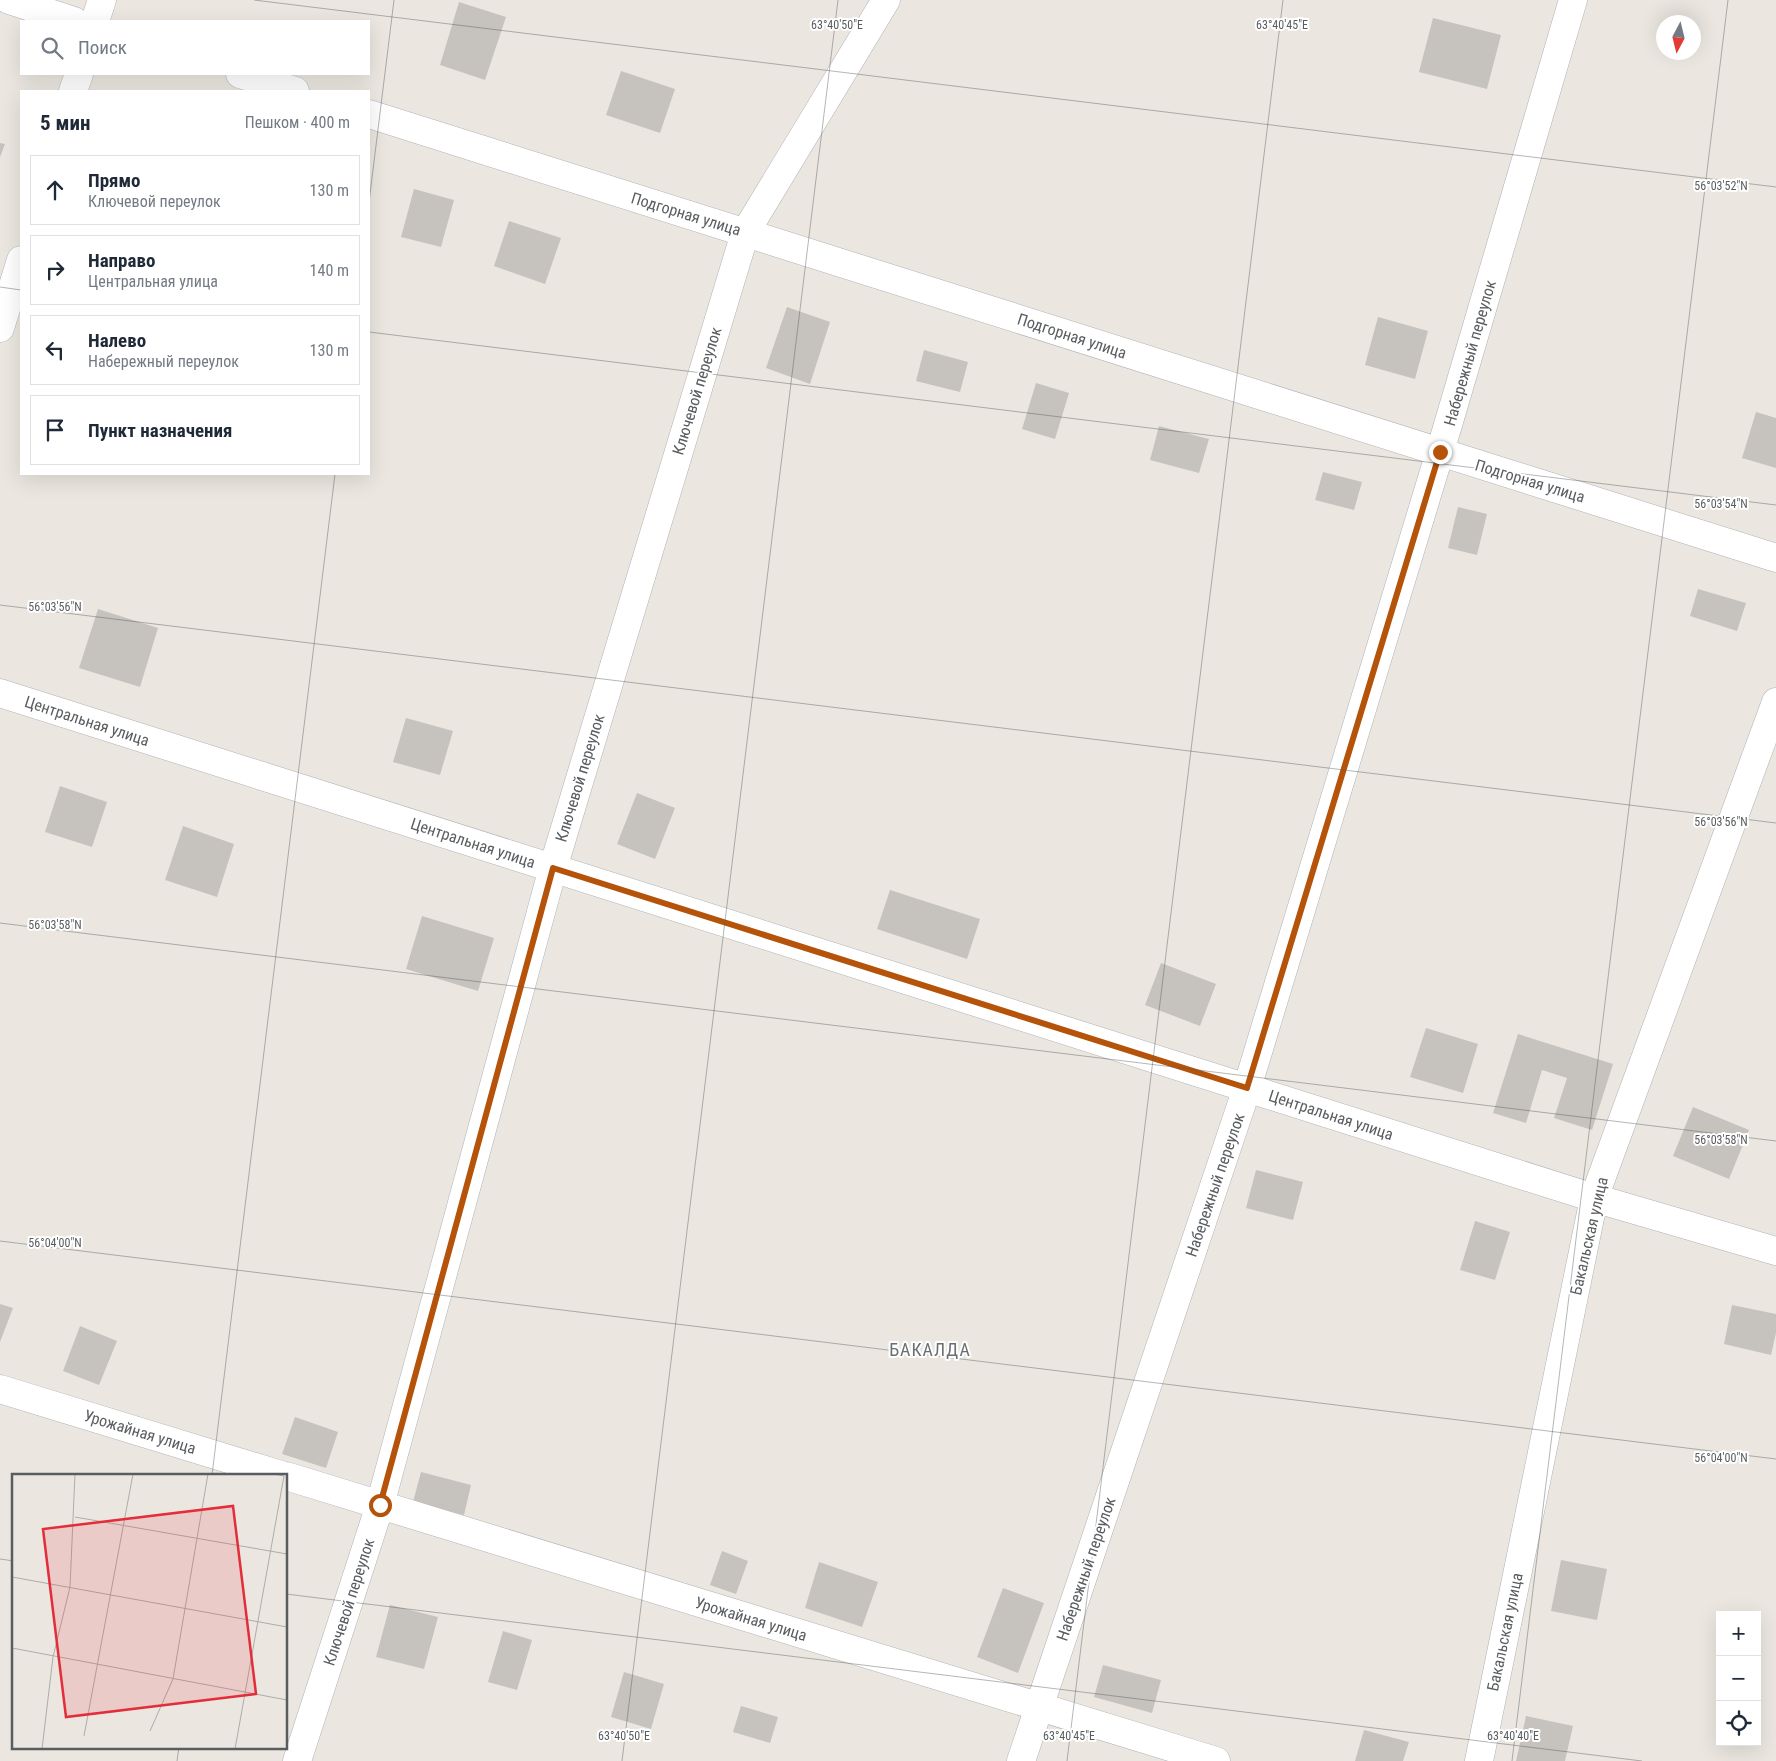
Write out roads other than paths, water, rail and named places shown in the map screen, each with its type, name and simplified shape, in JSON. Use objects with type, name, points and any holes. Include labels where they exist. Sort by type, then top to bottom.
[{"type":"street","points":[[9,0],[71,20]]},
{"type":"street","points":[[95,20],[102,0]]},
{"type":"street","name":"Ключевой переулок","points":[[298,1761],[380,1505],[553,868],[745,233],[886,0]]},
{"type":"street","name":"Набережный переулок","points":[[1021,1761],[1247,1088],[1440,452],[1573,0]]},
{"type":"street","points":[[73,90],[79,75]]},
{"type":"street","points":[[243,75],[292,90]]},
{"type":"street","name":"Подгорная улица","points":[[370,114],[1776,558]]},
{"type":"street","points":[[0,328],[20,263]]},
{"type":"street","name":"Центральная улица","points":[[0,693],[1594,1198],[1776,1251]]},
{"type":"street","name":"Бакальская улица","points":[[1479,1761],[1594,1198],[1776,702]]},
{"type":"street","name":"Урожайная улица","points":[[0,1389],[278,1474]]},
{"type":"street","name":"Урожайная улица","points":[[288,1477],[1216,1761]]},
{"type":"district","name":"БАКАЛДА","points":[[930,1349]]}]
